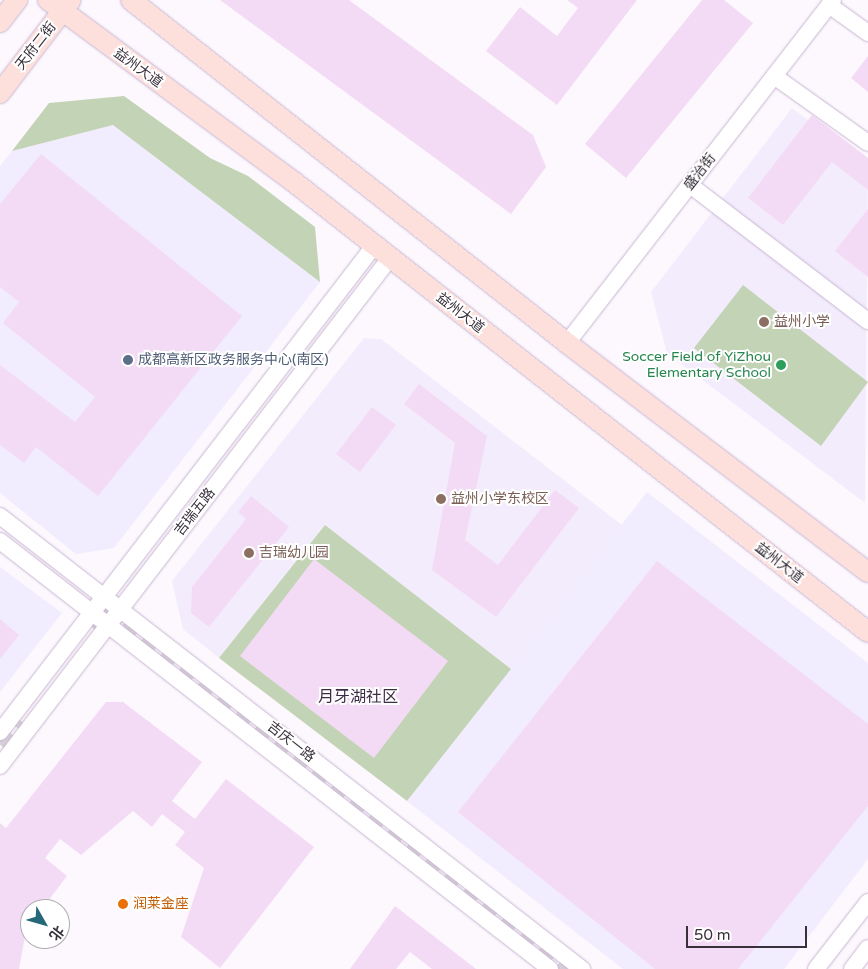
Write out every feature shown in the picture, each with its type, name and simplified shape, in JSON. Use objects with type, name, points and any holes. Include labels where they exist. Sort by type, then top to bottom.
[{"type":"main road","points":[[0,22],[17,0]]},
{"type":"main road","points":[[131,0],[567,343],[868,572]]},
{"type":"main road","name":"天府二街","points":[[0,93],[61,4]]},
{"type":"main road","name":"益州大道","points":[[61,4],[868,632]]},
{"type":"street","name":"盛治街","points":[[567,343],[831,2]]},
{"type":"street","points":[[831,2],[868,33]]},
{"type":"street","points":[[774,76],[868,143]]},
{"type":"street","points":[[690,185],[868,321]]},
{"type":"street","name":"吉瑞五路","points":[[0,732],[104,597],[382,252]]},
{"type":"street","name":"吉瑞五路","points":[[0,766],[120,610],[382,252]]},
{"type":"street","name":"吉庆一路","points":[[0,516],[582,969]]},
{"type":"street","name":"吉庆一路","points":[[0,541],[550,969]]},
{"type":"street","points":[[816,969],[868,902]]},
{"type":"street","points":[[852,969],[868,948]]},
{"type":"shaded area","name":"益州小学","points":[[792,108],[868,166],[865,503],[667,353],[651,292]]},
{"type":"shaded area","points":[[113,125],[320,282],[114,548],[76,554],[0,493],[0,166],[12,151]]},
{"type":"shaded area","name":"益州小学东校区","points":[[364,338],[381,339],[622,525],[511,669],[325,525],[219,658],[183,629],[172,581]]},
{"type":"shaded area","points":[[647,492],[868,663],[868,859],[784,969],[623,969],[407,801]]},
{"type":"shaded area","points":[[0,567],[62,613],[0,692]]},
{"type":"green space","points":[[124,96],[210,158],[248,176],[315,227],[320,282],[113,125],[12,151],[49,103]]},
{"type":"green space","name":"Soccer Field of YiZhou Elementary School","points":[[743,285],[868,382],[821,446],[694,348]]},
{"type":"green space","points":[[325,525],[511,669],[407,801],[219,658]]},
{"type":"building","points":[[220,0],[349,0],[533,135],[546,167],[511,214]]},
{"type":"building","points":[[567,0],[637,0],[557,105],[486,51],[520,7],[557,36],[578,8]]},
{"type":"building","points":[[702,0],[724,0],[753,23],[626,178],[585,144]]},
{"type":"building","points":[[868,56],[868,92],[851,78]]},
{"type":"building","points":[[812,115],[868,158],[868,190],[832,162],[783,225],[748,198]]},
{"type":"building","name":"成都高新区政务服务中心(南区)","points":[[41,154],[242,316],[98,496],[36,447],[24,463],[0,445],[0,365],[75,422],[95,397],[3,323],[19,302],[0,287],[0,204]]},
{"type":"building","points":[[868,209],[868,277],[835,251]]},
{"type":"building","points":[[419,384],[487,436],[465,540],[498,565],[555,490],[579,508],[496,617],[432,570],[455,443],[404,404]]},
{"type":"building","points":[[372,407],[396,425],[360,472],[336,454]]},
{"type":"building","points":[[251,496],[289,527],[209,627],[191,613],[192,587],[246,519],[238,512]]},
{"type":"building","points":[[314,559],[448,661],[374,758],[240,656]]},
{"type":"building","points":[[657,561],[868,724],[868,806],[738,969],[655,969],[458,812]]},
{"type":"building","points":[[0,619],[19,635],[0,659]]},
{"type":"building","points":[[106,702],[123,702],[202,762],[172,801],[195,819],[226,779],[314,847],[220,968],[181,937],[204,868],[175,845],[185,832],[162,814],[152,827],[133,811],[81,855],[60,839],[45,858],[67,876],[50,899],[20,899],[20,949],[23,949],[19,969],[0,969],[0,823],[6,828]]},
{"type":"building","points":[[395,906],[476,969],[432,969],[410,952],[396,969],[350,969]]},
{"type":"tunnel","points":[[91,627],[105,609],[567,969]]},
{"type":"tunnel","points":[[0,745],[20,720]]},
{"type":"place","name":"益州小学","points":[[764,322]]},
{"type":"place","name":"成都高新区政务服务中心(南区)","points":[[128,360]]},
{"type":"place","name":"Soccer Field of YiZhou Elementary School","points":[[781,365]]},
{"type":"place","name":"益州小学东校区","points":[[441,499]]},
{"type":"place","name":"吉瑞幼儿园","points":[[249,553]]},
{"type":"place","name":"润莱金座","points":[[123,904]]},
{"type":"district","name":"月牙湖社区","points":[[358,697]]}]
